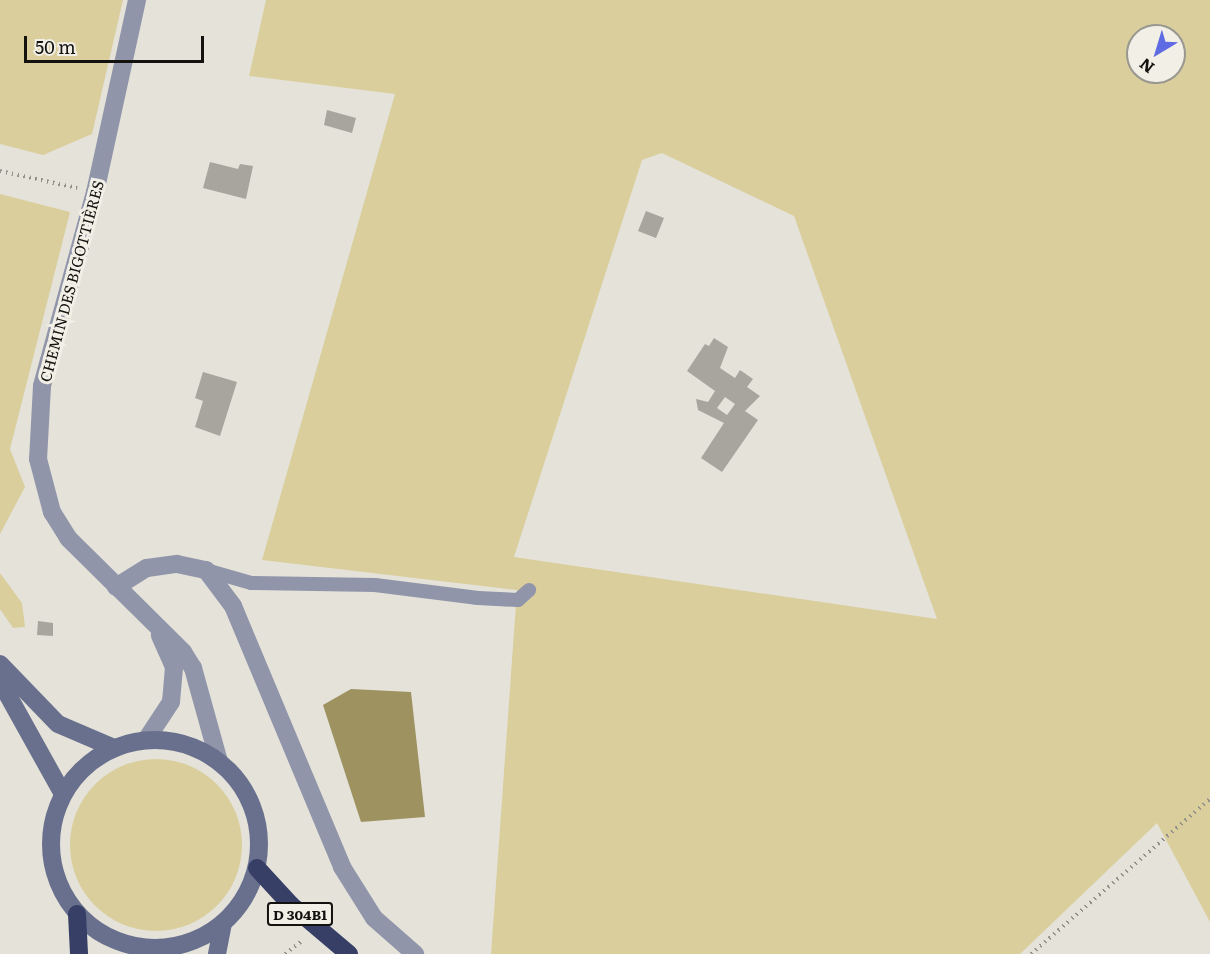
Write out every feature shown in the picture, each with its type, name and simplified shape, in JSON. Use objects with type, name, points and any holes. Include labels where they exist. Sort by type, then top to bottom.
[{"type":"highway","name":"D 304B1","points":[[257,868],[306,919],[349,954]]},
{"type":"highway","points":[[77,914],[79,954]]},
{"type":"main road","points":[[0,664],[58,724],[114,748]]},
{"type":"main road","points":[[0,681],[63,794]]},
{"type":"main road","points":[[146,740],[172,741],[219,762],[240,783],[253,809],[259,838],[257,868],[250,889],[223,924],[178,946],[131,950],[100,933],[77,914],[59,887],[51,857],[50,835],[63,794],[76,775],[114,748],[146,740]]},
{"type":"main road","points":[[217,954],[223,924]]},
{"type":"street","name":"CHEMIN DES BIGOTTIÈRES","points":[[137,0],[95,192],[42,386],[38,459],[57,521],[158,631]]},
{"type":"street","points":[[116,587],[147,568],[177,564],[206,570],[233,606],[342,867],[374,918],[415,954]]},
{"type":"street","points":[[146,740],[171,702],[174,667],[158,631]]},
{"type":"street","points":[[158,631],[183,652],[193,668],[219,762]]},
{"type":"lane","points":[[206,570],[251,583],[375,585],[478,598],[518,600],[529,590]]},
{"type":"path","points":[[0,171],[95,192]]},
{"type":"path","points":[[1031,954],[1210,799]]},
{"type":"shaded area","points":[[0,0],[123,0],[92,134],[43,155],[0,144]]},
{"type":"shaded area","points":[[266,0],[1210,0],[1210,922],[1157,823],[1020,954],[491,954],[517,590],[262,560],[395,94],[249,76]],"holes":[[[662,153],[794,216],[937,619],[514,557],[642,160]]]},
{"type":"shaded area","points":[[0,194],[70,212],[10,449],[25,487],[0,534]]},
{"type":"shaded area","points":[[0,573],[22,603],[25,627],[13,628],[0,609]]},
{"type":"shaded area","points":[[351,689],[411,692],[425,817],[361,822],[323,705]]},
{"type":"shaded area","points":[[156,759],[189,765],[204,773],[217,784],[228,797],[236,812],[242,845],[236,878],[228,893],[217,906],[204,917],[189,925],[156,931],[123,925],[108,917],[95,906],[84,893],[76,878],[70,845],[76,812],[84,797],[95,784],[108,773],[123,765]]},
{"type":"building","points":[[327,110],[356,118],[352,133],[324,125]]},
{"type":"building","points":[[210,162],[238,169],[240,164],[253,166],[246,199],[203,188]]},
{"type":"building","points":[[646,211],[664,218],[656,238],[638,231]]},
{"type":"building","points":[[714,338],[728,347],[720,368],[735,378],[740,370],[753,379],[747,387],[760,396],[745,411],[758,420],[722,472],[701,458],[724,423],[698,410],[696,399],[708,402],[715,391],[687,371],[705,344],[709,346]],"holes":[[[725,397],[735,404],[727,415],[717,408]]]},
{"type":"building","points":[[203,372],[237,382],[220,436],[195,427],[203,401],[195,398]]},
{"type":"building","points":[[38,621],[53,623],[53,636],[37,635]]}]
